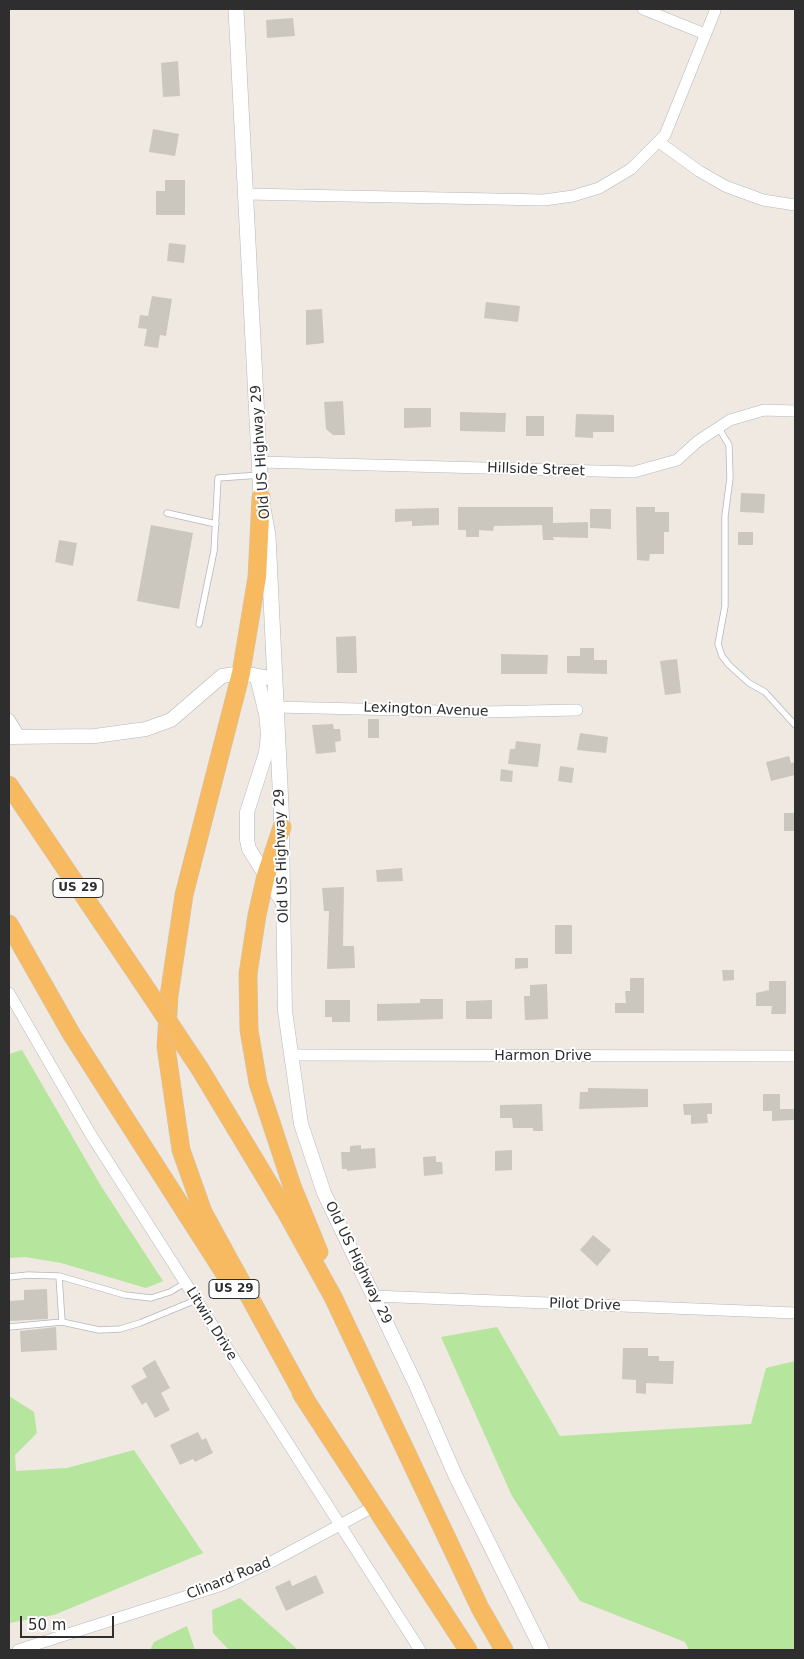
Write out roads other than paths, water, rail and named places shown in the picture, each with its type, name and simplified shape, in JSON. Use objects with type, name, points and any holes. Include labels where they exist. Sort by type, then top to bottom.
[{"type":"highway","points":[[261,497],[249,675],[184,895],[169,996],[166,1047],[181,1150],[203,1212],[307,1402]]},
{"type":"highway","name":"US 29","points":[[9,785],[200,1069],[286,1212],[333,1297],[480,1608],[504,1650]]},
{"type":"highway","points":[[282,827],[266,875],[248,974],[249,1030],[258,1083],[292,1186],[368,1371]]},
{"type":"highway","name":"US 29","points":[[9,924],[78,1043],[468,1650]]},
{"type":"main road","name":"Old US Highway 29","points":[[236,9],[261,497],[268,536],[282,827]]},
{"type":"street","points":[[643,9],[706,34]]},
{"type":"street","points":[[246,194],[544,200],[573,196],[599,188],[631,169],[665,135],[715,11]]},
{"type":"street","points":[[659,142],[699,171],[725,186],[763,200],[795,205]]},
{"type":"street","name":"Hillside Street","points":[[260,468],[634,472],[677,460],[730,420],[764,410],[795,411]]},
{"type":"street","points":[[9,719],[14,737],[95,736],[146,729],[171,720],[222,676],[249,675],[274,679]]},
{"type":"street","points":[[249,675],[266,714],[268,734],[266,753],[247,812],[245,828],[249,849],[284,904]]},
{"type":"street","name":"Lexington Avenue","points":[[276,707],[483,712],[577,710]]},
{"type":"street","name":"Old US Highway 29","points":[[282,827],[285,1011],[301,1124],[324,1193],[374,1296],[456,1477],[542,1650]]},
{"type":"street","name":"Litwin Drive","points":[[9,993],[91,1135],[339,1526],[420,1650]]},
{"type":"street","name":"Harmon Drive","points":[[290,1055],[795,1056]]},
{"type":"street","name":"Pilot Drive","points":[[374,1296],[795,1314]]},
{"type":"street","name":"Clinard Road","points":[[18,1650],[222,1585],[276,1560],[375,1506]]},
{"type":"lane","points":[[718,428],[729,445],[730,470],[725,516],[725,606],[718,644],[722,656],[729,665],[749,683],[765,692],[795,725]]},
{"type":"lane","points":[[199,624],[214,551],[216,524],[215,490],[218,478],[260,468]]},
{"type":"lane","points":[[167,513],[216,524]]},
{"type":"lane","points":[[9,1278],[28,1275],[59,1276],[125,1296],[151,1298],[170,1292],[185,1283]]},
{"type":"lane","points":[[59,1276],[62,1322]]},
{"type":"lane","points":[[9,1327],[62,1322],[100,1330],[120,1329],[140,1323],[196,1300]]}]
